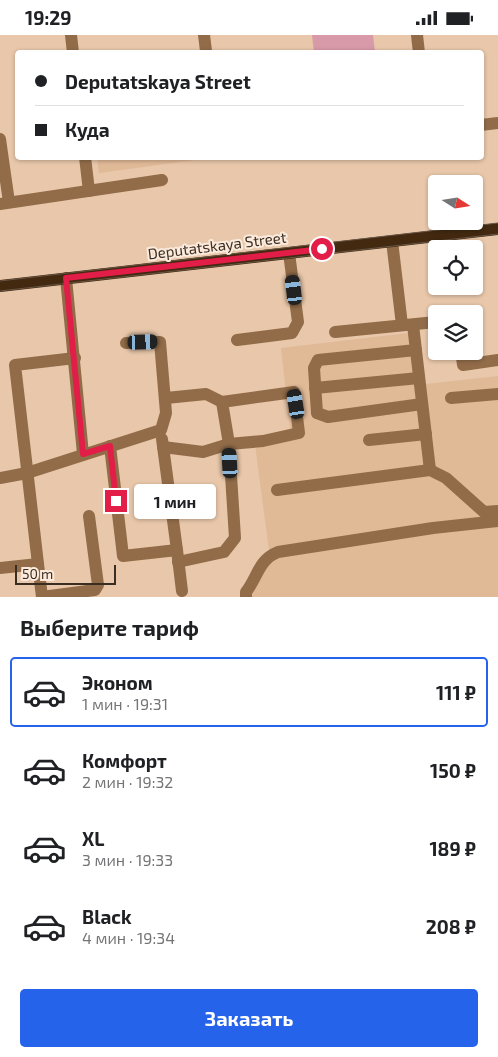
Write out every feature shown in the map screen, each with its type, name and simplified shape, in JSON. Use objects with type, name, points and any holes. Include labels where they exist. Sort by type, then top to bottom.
[{"type":"main road","name":"Deputatskaya Street","points":[[0,286],[498,229]]},
{"type":"lane","points":[[71,35],[73,50]]},
{"type":"lane","points":[[204,35],[206,50]]},
{"type":"lane","points":[[417,35],[419,50]]},
{"type":"lane","points":[[484,125],[498,123]]},
{"type":"lane","points":[[0,139],[4,203],[162,180]]},
{"type":"lane","points":[[85,160],[89,191]]},
{"type":"lane","points":[[392,241],[407,325],[416,350],[430,470]]},
{"type":"lane","points":[[237,340],[292,333],[298,322],[289,253]]},
{"type":"lane","points":[[66,278],[83,454]]},
{"type":"lane","points":[[336,332],[428,323]]},
{"type":"lane","points":[[126,343],[160,341],[166,398],[166,413],[161,429],[182,591]]},
{"type":"lane","points":[[416,350],[318,359],[314,368],[317,413],[328,417],[422,405]]},
{"type":"lane","points":[[75,358],[15,365],[42,597],[95,590],[98,585],[89,517]]},
{"type":"lane","points":[[462,360],[463,365],[498,360]]},
{"type":"lane","points":[[315,388],[419,377]]},
{"type":"lane","points":[[163,447],[203,452],[229,444],[263,441],[299,433],[294,392],[222,402],[206,395],[166,398]]},
{"type":"lane","points":[[451,398],[498,394]]},
{"type":"lane","points":[[110,446],[123,556],[177,556],[224,552],[235,539],[229,444],[222,402]]},
{"type":"lane","points":[[0,479],[27,473],[161,429]]},
{"type":"lane","points":[[369,440],[426,434]]},
{"type":"lane","points":[[277,490],[430,470],[446,478],[484,512],[498,511]]},
{"type":"lane","points":[[246,597],[246,592],[260,565],[268,556],[278,552],[434,528],[498,521]]},
{"type":"lane","points":[[0,568],[38,563]]},
{"type":"shaded area","points":[[312,35],[373,35],[375,50],[314,50]]},
{"type":"shaded area","points":[[97,160],[195,160],[99,173]]},
{"type":"shaded area","points":[[417,332],[426,384],[498,376],[498,597],[247,597],[270,558],[254,437],[290,429],[281,348]]},
{"type":"tram line","points":[[0,281],[498,223]]},
{"type":"tram line","points":[[0,291],[498,234]]},
{"type":"route","points":[[116,501],[110,446],[83,454],[66,278],[322,249]]}]
